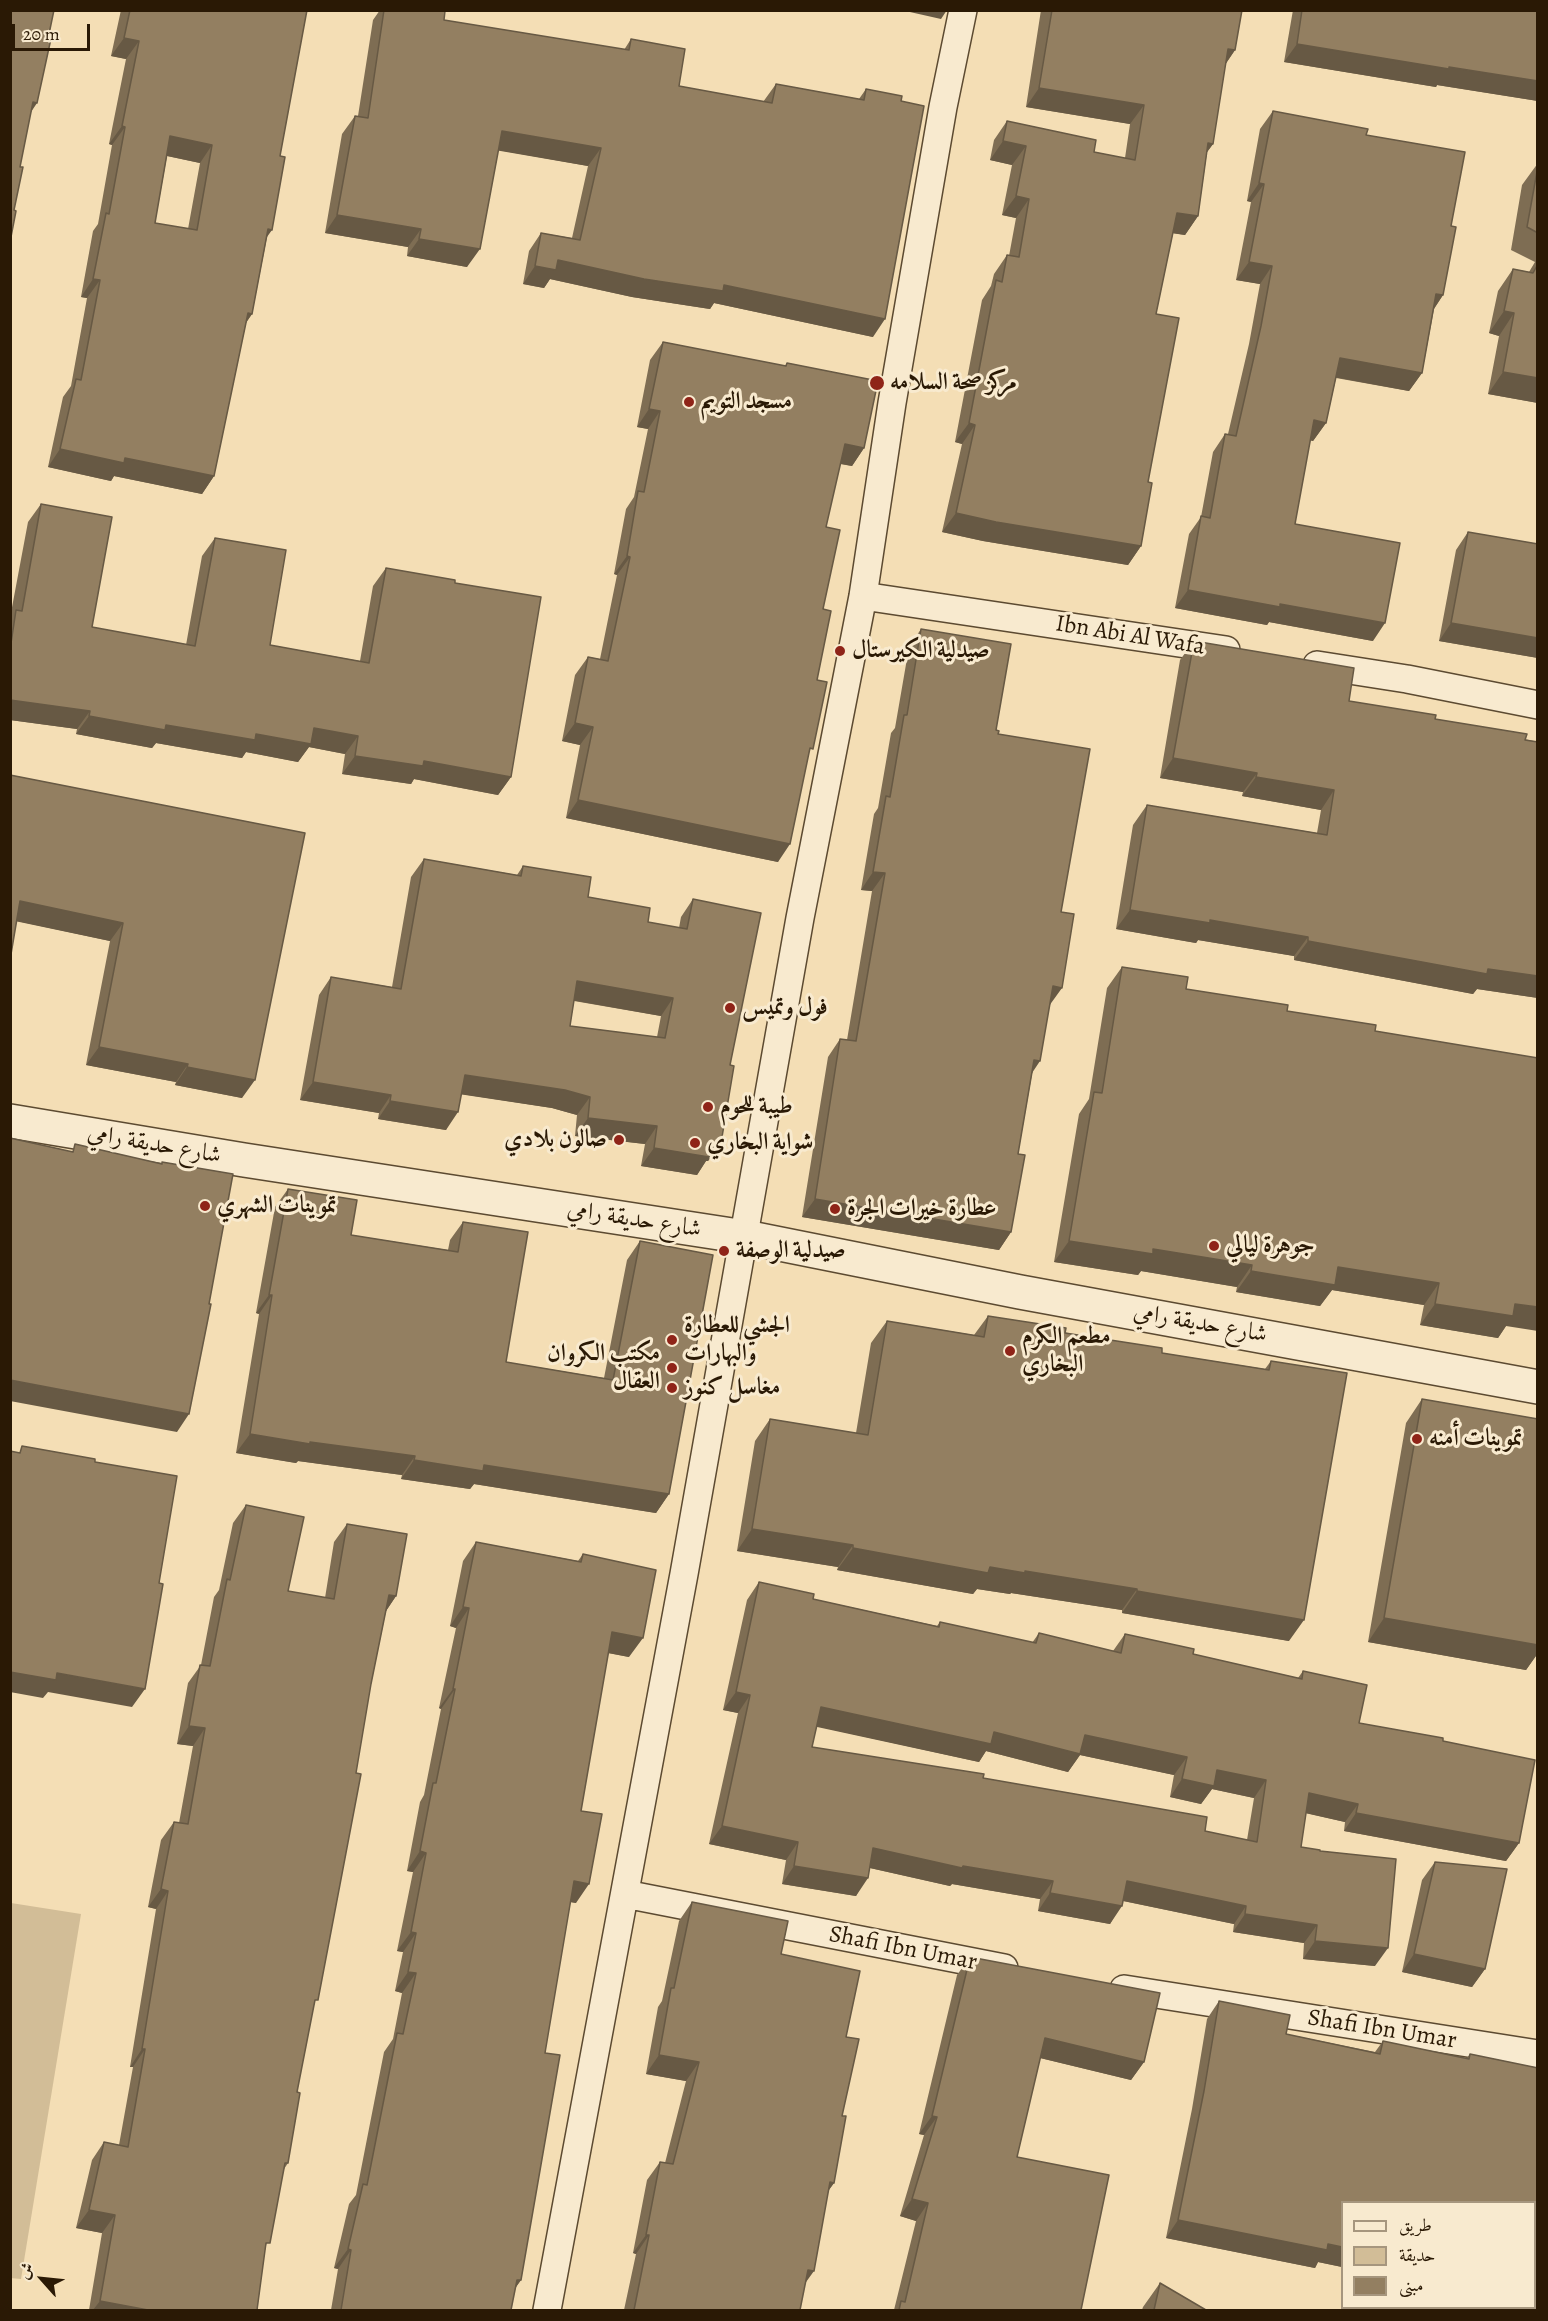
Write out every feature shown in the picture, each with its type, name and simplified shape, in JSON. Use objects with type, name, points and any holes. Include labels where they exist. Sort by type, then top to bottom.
[{"type":"street","points":[[548,2310],[745,1237],[800,918],[863,596],[892,403],[943,107],[963,10]]},
{"type":"street","name":"Ibn Abi Al Wafa","points":[[863,596],[1246,653]]},
{"type":"street","points":[[1292,661],[1407,679],[1538,705]]},
{"type":"street","name":"شارع حديقة رامي","points":[[10,1121],[244,1160],[745,1237],[1020,1292],[1538,1387]]},
{"type":"street","name":"Shafi Ibn Umar","points":[[625,1894],[1030,1972]]},
{"type":"street","name":"Shafi Ibn Umar","points":[[1100,1985],[1538,2054]]},
{"type":"green space","points":[[11,1903],[81,1914],[21,2279],[10,2278]]},
{"type":"building","points":[[10,10],[54,10],[49,34],[52,34],[37,103],[33,102],[20,167],[23,167],[10,242]]},
{"type":"building","points":[[130,10],[307,10],[280,156],[285,157],[272,230],[268,229],[252,314],[248,313],[214,476],[125,458],[124,463],[60,449],[76,379],[81,380],[100,280],[93,279],[106,213],[109,214],[125,127],[122,126],[139,41],[124,38]],"holes":[[[170,136],[212,145],[197,230],[155,223]]]},
{"type":"building","points":[[384,10],[445,11],[444,20],[629,50],[631,39],[685,49],[679,86],[772,103],[776,84],[864,100],[866,89],[902,96],[901,101],[924,106],[885,319],[724,285],[723,291],[644,279],[558,260],[556,270],[535,266],[541,233],[580,240],[601,148],[502,131],[480,249],[419,239],[421,229],[337,215],[355,116],[368,118]]},
{"type":"building","points":[[1052,10],[1242,10],[1235,50],[1228,49],[1213,144],[1208,143],[1198,216],[1177,213],[1156,314],[1179,318],[1148,482],[1152,483],[1141,546],[996,522],[956,513],[975,425],[969,423],[996,280],[1002,282],[1007,255],[1019,257],[1029,199],[1016,196],[1026,146],[1003,141],[1007,121],[1096,140],[1094,152],[1135,160],[1144,105],[1039,88]]},
{"type":"building","points":[[1302,10],[1538,10],[1538,81],[1297,44]]},
{"type":"building","points":[[1273,111],[1368,129],[1366,135],[1465,152],[1451,226],[1456,227],[1443,295],[1436,294],[1422,373],[1340,358],[1326,423],[1314,420],[1295,524],[1400,543],[1385,623],[1188,590],[1201,516],[1210,518],[1225,434],[1236,436],[1272,266],[1249,262],[1264,184],[1259,183]]},
{"type":"building","points":[[1538,166],[1538,233],[1527,227]]},
{"type":"building","points":[[1538,264],[1538,378],[1503,372],[1514,313],[1504,311],[1513,269],[1533,273]]},
{"type":"building","points":[[663,342],[878,381],[864,448],[845,444],[826,527],[840,530],[823,609],[831,611],[817,680],[827,682],[813,749],[810,748],[790,844],[578,800],[593,727],[575,723],[588,657],[608,661],[630,557],[627,556],[638,491],[644,492],[660,411],[649,409]]},
{"type":"building","points":[[41,504],[112,517],[92,627],[195,646],[215,538],[286,550],[270,645],[369,663],[386,568],[455,580],[455,583],[541,597],[511,777],[424,761],[423,766],[355,756],[358,736],[314,728],[311,744],[256,734],[255,740],[166,725],[165,730],[89,716],[90,711],[10,700],[10,650],[16,610],[22,611]]},
{"type":"building","points":[[1468,532],[1538,544],[1538,638],[1451,623]]},
{"type":"building","points":[[921,629],[1011,644],[996,730],[999,731],[998,734],[1090,749],[1061,912],[1074,914],[1062,988],[1053,986],[1040,1061],[1034,1060],[1018,1154],[1025,1155],[1011,1232],[815,1199],[840,1039],[856,1041],[885,873],[873,872],[886,796],[890,797],[904,715],[907,715]]},
{"type":"building","points":[[1194,641],[1354,668],[1349,701],[1436,715],[1435,719],[1527,734],[1525,740],[1538,742],[1538,976],[1488,969],[1487,974],[1308,941],[1308,937],[1210,920],[1210,923],[1130,910],[1147,805],[1327,835],[1334,790],[1256,777],[1257,773],[1173,758]]},
{"type":"building","points":[[10,775],[305,833],[255,1080],[99,1047],[123,923],[20,901],[10,960]]},
{"type":"building","points":[[424,859],[521,876],[523,866],[591,877],[588,897],[650,908],[648,922],[687,929],[693,899],[761,913],[730,1065],[734,1066],[721,1143],[712,1142],[709,1157],[654,1148],[657,1126],[588,1118],[590,1097],[565,1090],[465,1075],[458,1112],[390,1101],[391,1095],[313,1082],[331,977],[401,989]],"holes":[[[577,981],[673,998],[665,1038],[570,1026]]]},
{"type":"building","points":[[1122,967],[1188,977],[1186,989],[1288,1005],[1287,1011],[1376,1025],[1375,1031],[1538,1058],[1538,1307],[1515,1304],[1513,1316],[1435,1304],[1439,1283],[1338,1267],[1335,1285],[1251,1271],[1252,1265],[1153,1249],[1153,1254],[1069,1241],[1094,1092],[1102,1093]]},
{"type":"building","points":[[10,1138],[73,1152],[75,1144],[162,1164],[162,1162],[233,1174],[209,1304],[211,1304],[189,1414],[10,1380]]},
{"type":"building","points":[[288,1189],[357,1200],[351,1235],[458,1252],[463,1222],[528,1232],[506,1362],[613,1380],[640,1241],[713,1255],[669,1494],[484,1465],[483,1471],[414,1460],[415,1456],[310,1442],[310,1444],[250,1434],[272,1295],[269,1295]]},
{"type":"building","points":[[988,1316],[1066,1328],[1065,1333],[1162,1348],[1162,1353],[1269,1370],[1271,1361],[1347,1373],[1304,1620],[1025,1571],[1025,1573],[990,1567],[988,1573],[853,1548],[853,1545],[752,1529],[770,1419],[868,1435],[887,1321],[984,1337]]},
{"type":"building","points":[[1422,1399],[1538,1419],[1538,1645],[1384,1618]]},
{"type":"building","points":[[22,1446],[95,1459],[95,1462],[177,1476],[159,1583],[163,1584],[145,1689],[57,1673],[56,1680],[10,1672],[10,1451],[20,1453]]},
{"type":"building","points":[[246,1505],[304,1517],[288,1591],[334,1599],[347,1524],[407,1534],[396,1596],[389,1595],[371,1684],[356,1773],[361,1774],[318,2000],[315,2000],[297,2092],[300,2093],[288,2163],[285,2163],[270,2243],[266,2243],[257,2310],[148,2310],[100,2301],[115,2215],[89,2210],[104,2142],[128,2147],[168,1891],[161,1889],[174,1822],[188,1824],[205,1728],[189,1726],[200,1665],[210,1666],[227,1579],[230,1580]]},
{"type":"building","points":[[476,1542],[581,1562],[583,1554],[656,1570],[643,1638],[612,1632],[581,1811],[602,1814],[589,1884],[574,1881],[545,2053],[560,2055],[521,2280],[517,2280],[511,2310],[341,2310],[351,2250],[348,2249],[363,2184],[367,2185],[397,2033],[403,2034],[416,1973],[408,1972],[416,1933],[411,1932],[426,1853],[420,1851],[455,1689],[453,1689],[469,1608],[463,1607]]},
{"type":"building","points":[[759,1582],[814,1594],[813,1599],[939,1627],[940,1622],[1036,1643],[1039,1633],[1121,1653],[1125,1634],[1194,1649],[1193,1654],[1302,1679],[1303,1671],[1367,1685],[1359,1723],[1443,1738],[1443,1741],[1535,1760],[1519,1843],[1356,1813],[1358,1804],[1309,1793],[1301,1847],[1396,1859],[1388,1948],[1315,1941],[1317,1925],[1245,1914],[1246,1906],[1127,1881],[1122,1906],[1050,1893],[1053,1881],[963,1866],[962,1868],[873,1848],[868,1878],[794,1866],[798,1842],[722,1826],[750,1695],[736,1692]],"holes":[[[821,1707],[991,1744],[994,1732],[1080,1754],[1085,1735],[1187,1757],[1182,1779],[1214,1786],[1217,1770],[1266,1780],[1257,1842],[1205,1831],[1207,1817],[983,1778],[984,1774],[812,1747]]]},
{"type":"building","points":[[1435,1862],[1507,1869],[1485,1969],[1414,1954]]},
{"type":"building","points":[[692,1902],[788,1921],[781,1954],[860,1971],[846,2037],[859,2039],[842,2116],[846,2116],[834,2183],[830,2182],[814,2271],[808,2270],[800,2310],[634,2310],[660,2162],[673,2164],[699,2062],[659,2055],[671,1988],[674,1988]]},
{"type":"building","points":[[970,1957],[1160,1993],[1144,2062],[1045,2038],[1017,2157],[1109,2175],[1081,2310],[899,2310],[901,2301],[905,2302],[928,2203],[912,2199],[937,2117],[932,2116]]},
{"type":"building","points":[[1219,2001],[1290,2015],[1286,2034],[1380,2054],[1383,2041],[1469,2059],[1470,2054],[1538,2068],[1538,2277],[1536,2276],[1536,2201],[1341,2201],[1341,2247],[1328,2244],[1327,2250],[1178,2220],[1204,2091]]},
{"type":"building","points":[[1160,2283],[1206,2310],[1154,2310]]},
{"type":"place","name":"مركز صحة السلامه","points":[[877,383]]},
{"type":"place","name":"مسجد التويم","points":[[689,402]]},
{"type":"place","name":"صيدلية الكيرستال","points":[[840,651]]},
{"type":"place","name":"فول وتميس","points":[[730,1008]]},
{"type":"place","name":"طيبة للحوم","points":[[708,1107]]},
{"type":"place","name":"صالون بلادي","points":[[619,1140]]},
{"type":"place","name":"شواية البخاري","points":[[695,1143]]},
{"type":"place","name":"تموينات الشهري","points":[[205,1206]]},
{"type":"place","name":"عطارة خيرات الجرة","points":[[835,1209]]},
{"type":"place","name":"جوهرة ليالي","points":[[1214,1246]]},
{"type":"place","name":"صيدلية الوصفة","points":[[724,1251]]},
{"type":"place","name":"الجشي للعطارة والبهارات","points":[[672,1340]]},
{"type":"place","name":"مطعم الكرم البخاري","points":[[1010,1351]]},
{"type":"place","name":"مكتب الكروان العقال","points":[[672,1368]]},
{"type":"place","name":"مغاسل كنوز","points":[[672,1388]]},
{"type":"place","name":"تموينات أمنه","points":[[1417,1439]]}]
